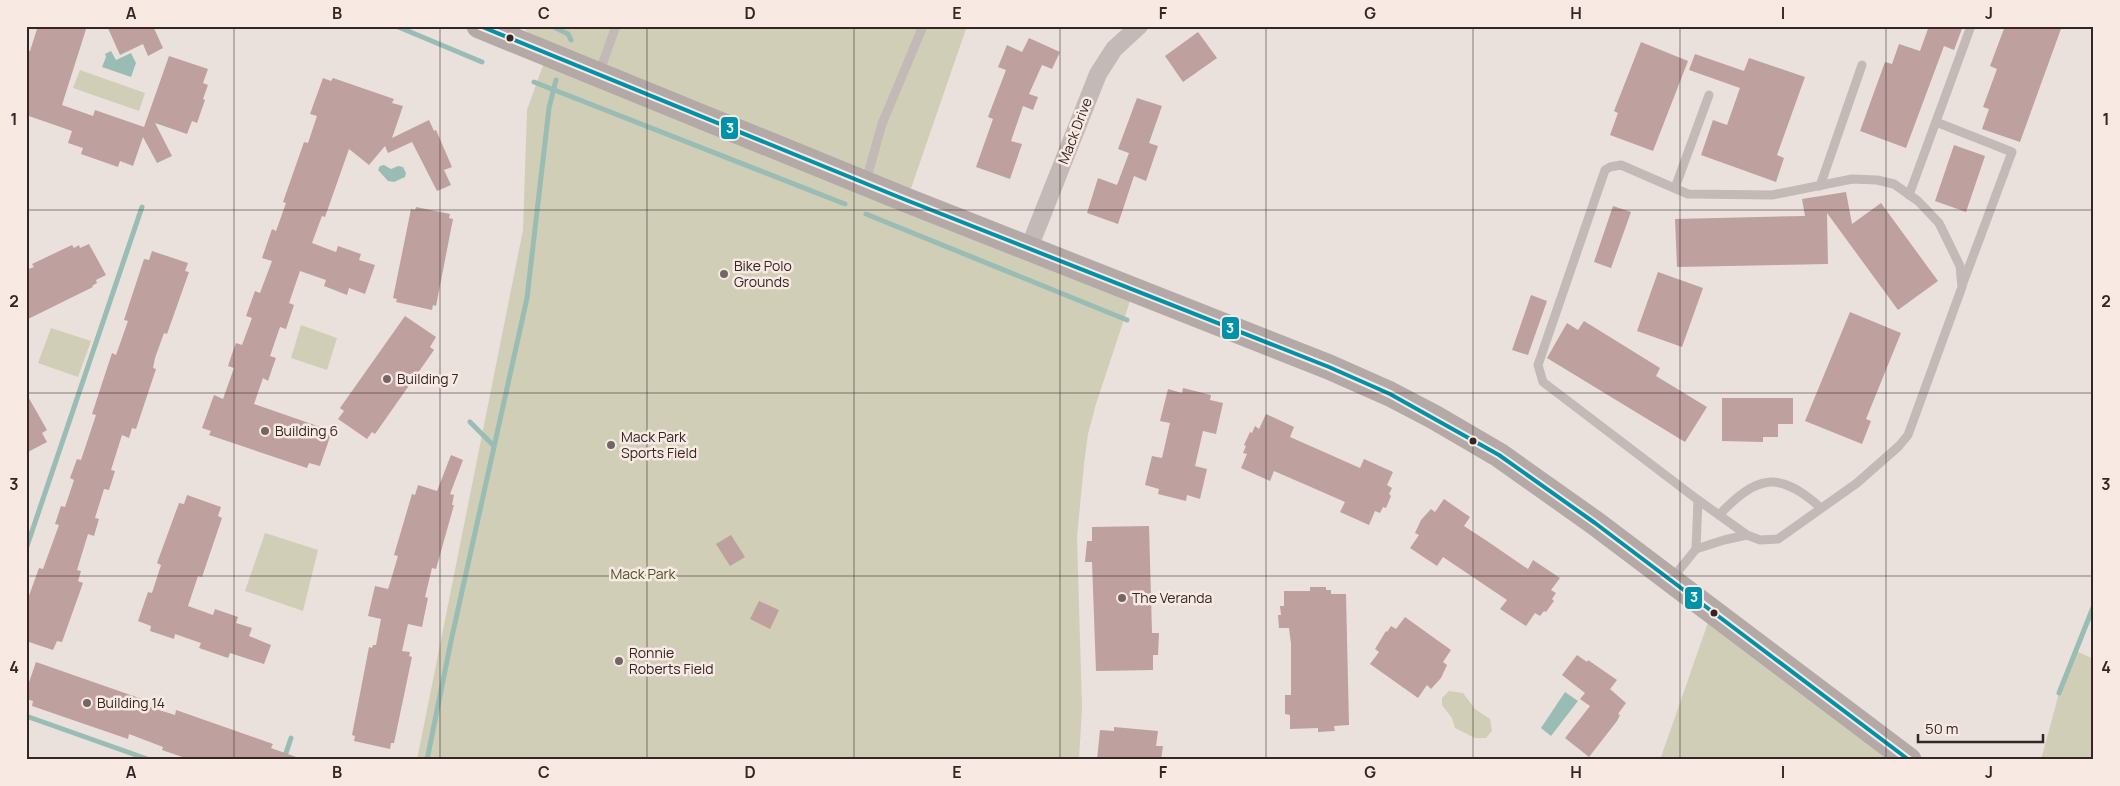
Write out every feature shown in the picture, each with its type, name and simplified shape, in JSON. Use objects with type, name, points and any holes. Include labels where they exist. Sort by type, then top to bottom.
[{"type":"main road","points":[[479,26],[865,183],[1329,367],[1425,412],[1474,439],[1548,488],[1908,760]]},
{"type":"street","name":"Mack Drive","points":[[1029,248],[1098,74],[1114,49],[1138,26]]},
{"type":"lane","points":[[598,75],[616,26]]},
{"type":"lane","points":[[865,183],[882,124],[922,26]]},
{"type":"lane","points":[[1909,195],[1971,26]]},
{"type":"lane","points":[[1820,186],[1862,65]]},
{"type":"lane","points":[[1674,188],[1710,95]]},
{"type":"lane","points":[[1936,122],[2012,152],[1908,435],[1899,446],[1857,483],[1778,538],[1760,540],[1747,535],[1698,500],[1543,382],[1538,364],[1605,170],[1621,165],[1688,194],[1772,195],[1852,179],[1877,180],[1894,184],[1918,201],[1939,223],[1960,266],[1962,287]]},
{"type":"lane","points":[[1719,515],[1750,488],[1768,482],[1785,483],[1803,492],[1821,508]]},
{"type":"lane","points":[[1696,549],[1698,500]]},
{"type":"lane","points":[[1671,581],[1696,549],[1747,535]]},
{"type":"green space","name":"Mack Park","points":[[525,26],[967,26],[907,200],[1134,289],[1096,404],[1088,434],[1084,464],[1077,537],[1082,707],[1079,760],[417,760],[523,230],[527,110],[547,54],[524,28]]},
{"type":"green space","points":[[80,70],[145,93],[139,111],[73,88]]},
{"type":"green space","points":[[301,325],[337,338],[327,370],[291,358]]},
{"type":"green space","points":[[51,328],[91,341],[78,377],[38,363]]},
{"type":"green space","points":[[265,533],[318,550],[303,611],[245,591]]},
{"type":"green space","points":[[1712,611],[1909,760],[1660,760]]},
{"type":"green space","points":[[2076,651],[2094,659],[2094,760],[2041,760],[2059,693]]},
{"type":"green space","points":[[1449,691],[1463,693],[1475,709],[1490,719],[1492,731],[1486,738],[1475,738],[1455,728],[1452,718],[1442,705],[1442,698]]},
{"type":"water","points":[[111,51],[116,60],[131,53],[136,63],[131,77],[102,67],[106,57],[105,54]]},
{"type":"water","points":[[384,165],[391,169],[398,166],[403,167],[406,173],[405,177],[394,182],[388,181],[378,170],[380,166]]},
{"type":"water","points":[[1565,692],[1578,701],[1551,736],[1541,728]]},
{"type":"building","points":[[38,26],[87,26],[62,105],[93,116],[95,110],[144,127],[169,56],[208,69],[203,83],[208,85],[203,99],[205,100],[197,123],[192,121],[187,134],[155,123],[172,156],[157,163],[143,137],[133,166],[120,161],[118,167],[81,154],[83,148],[68,143],[72,131],[26,115],[26,50],[30,51]]},
{"type":"building","points":[[107,26],[153,26],[163,48],[148,56],[143,44],[120,55]]},
{"type":"building","points":[[1929,26],[1963,26],[1954,50],[1944,46],[1906,148],[1860,131],[1885,62],[1892,64],[1899,44],[1920,51]]},
{"type":"building","points":[[2005,26],[2062,26],[2020,142],[1982,129],[1989,109],[1983,107],[1997,69],[1990,66]]},
{"type":"building","points":[[1198,32],[1217,58],[1183,82],[1165,56]]},
{"type":"building","points":[[1029,38],[1060,52],[1052,69],[1042,65],[1029,94],[1038,97],[1033,110],[1023,106],[1011,141],[1022,144],[1010,179],[976,167],[993,119],[988,117],[1006,70],[998,67],[1007,45],[1022,52]]},
{"type":"building","points":[[1641,42],[1688,61],[1653,151],[1610,135],[1618,113],[1614,111]]},
{"type":"building","points":[[1695,54],[1744,71],[1749,58],[1805,77],[1777,155],[1784,158],[1776,182],[1701,155],[1713,120],[1727,125],[1740,88],[1689,70]]},
{"type":"building","points":[[323,78],[331,81],[333,78],[394,99],[392,103],[403,106],[392,138],[429,120],[434,131],[436,130],[452,167],[444,170],[451,185],[437,191],[412,142],[388,153],[385,146],[369,165],[349,149],[325,217],[322,216],[312,243],[336,252],[338,246],[361,254],[359,260],[375,265],[365,294],[349,288],[347,295],[324,286],[326,280],[300,271],[289,303],[294,305],[286,329],[280,327],[270,356],[276,358],[268,381],[263,378],[254,404],[332,431],[320,466],[309,463],[307,468],[209,435],[211,431],[202,428],[214,395],[223,399],[234,368],[228,366],[232,354],[236,343],[242,345],[252,318],[246,316],[255,291],[260,293],[272,261],[262,258],[272,229],[276,231],[286,203],[283,202],[304,142],[308,143],[317,116],[310,114]]},
{"type":"building","points":[[1137,98],[1162,106],[1149,143],[1158,146],[1146,181],[1134,176],[1118,224],[1087,213],[1098,178],[1117,185],[1129,153],[1118,149]]},
{"type":"building","points":[[1954,145],[1985,156],[1966,212],[1935,201]]},
{"type":"building","points":[[1846,192],[1852,224],[1881,203],[1938,281],[1898,310],[1827,213],[1828,264],[1677,267],[1675,219],[1805,216],[1802,199]]},
{"type":"building","points":[[1613,206],[1631,212],[1611,268],[1594,262]]},
{"type":"building","points":[[416,207],[450,214],[449,218],[453,219],[436,306],[433,305],[432,310],[396,302],[397,299],[393,298],[411,209],[415,210]]},
{"type":"building","points":[[89,244],[106,275],[96,280],[97,283],[93,287],[26,320],[26,270],[34,267],[32,264],[72,245],[74,248],[79,245],[80,248]]},
{"type":"building","points":[[152,251],[188,263],[185,271],[189,272],[167,334],[164,333],[155,358],[153,368],[156,369],[136,429],[132,428],[129,438],[122,435],[111,470],[115,471],[109,490],[104,489],[95,518],[99,519],[94,536],[88,534],[77,570],[81,571],[78,581],[83,583],[62,642],[57,641],[53,650],[26,641],[26,604],[39,568],[43,569],[59,525],[55,524],[61,506],[65,507],[74,480],[70,478],[77,459],[81,460],[96,415],[92,414],[112,353],[116,355],[128,321],[124,320],[144,259],[149,260]]},
{"type":"building","points":[[1658,272],[1703,288],[1682,347],[1637,331]]},
{"type":"building","points":[[1531,295],[1547,301],[1528,355],[1512,350]]},
{"type":"building","points":[[1850,312],[1901,333],[1866,419],[1871,421],[1862,444],[1805,421]]},
{"type":"building","name":"Building 7","points":[[405,316],[436,337],[430,347],[434,350],[375,434],[372,432],[367,439],[338,419],[344,411],[340,408]]},
{"type":"building","points":[[1584,321],[1660,368],[1656,376],[1707,407],[1685,442],[1547,358],[1567,323],[1578,330]]},
{"type":"building","points":[[1183,388],[1211,395],[1210,400],[1223,403],[1216,434],[1203,431],[1195,466],[1207,469],[1200,499],[1187,495],[1186,501],[1158,494],[1159,489],[1145,485],[1152,456],[1162,458],[1170,423],[1160,421],[1168,389],[1182,393]]},
{"type":"building","points":[[26,393],[47,430],[42,433],[47,442],[26,453]]},
{"type":"building","points":[[1722,398],[1793,398],[1793,424],[1778,424],[1778,437],[1763,437],[1763,442],[1722,441]]},
{"type":"building","points":[[1266,414],[1294,427],[1290,437],[1360,468],[1364,459],[1393,472],[1387,485],[1392,488],[1386,508],[1383,507],[1380,513],[1375,511],[1369,525],[1340,512],[1345,502],[1274,471],[1270,481],[1241,468],[1247,454],[1243,453],[1246,446],[1244,445],[1250,432],[1252,433],[1255,426],[1259,429]]},
{"type":"building","points":[[451,455],[463,460],[450,494],[454,495],[452,505],[454,505],[436,569],[432,568],[425,597],[428,598],[422,627],[408,624],[402,651],[410,652],[409,656],[412,657],[394,743],[391,743],[390,749],[354,741],[355,736],[352,735],[369,647],[372,648],[373,645],[376,645],[381,619],[368,616],[375,586],[388,589],[398,556],[394,555],[412,494],[415,495],[418,485],[437,491]]},
{"type":"building","points":[[187,495],[221,507],[218,516],[222,518],[202,577],[198,576],[188,606],[213,615],[215,609],[238,617],[236,623],[252,628],[249,636],[271,645],[264,664],[230,653],[228,658],[199,648],[201,643],[175,634],[174,639],[150,631],[151,626],[138,621],[148,592],[152,593],[161,565],[157,563],[179,503],[184,504]]},
{"type":"building","points":[[1444,499],[1470,517],[1464,526],[1528,569],[1533,560],[1560,578],[1551,590],[1556,593],[1552,599],[1554,601],[1546,612],[1544,611],[1540,616],[1535,613],[1526,626],[1500,609],[1507,600],[1443,557],[1437,566],[1410,548],[1419,535],[1415,533],[1421,520],[1431,509],[1435,512]]},
{"type":"building","name":"The Veranda","points":[[1149,526],[1152,633],[1159,633],[1158,655],[1153,655],[1153,670],[1096,671],[1092,562],[1085,562],[1087,541],[1092,541],[1092,527]]},
{"type":"building","points":[[731,535],[745,557],[730,566],[716,544]]},
{"type":"building","points":[[1310,587],[1326,587],[1326,590],[1331,590],[1331,594],[1346,594],[1349,725],[1334,726],[1335,731],[1318,732],[1318,728],[1290,729],[1290,715],[1285,714],[1285,695],[1291,695],[1291,644],[1289,628],[1279,628],[1278,615],[1281,615],[1280,606],[1284,606],[1284,591],[1310,591]]},
{"type":"building","points":[[759,601],[779,610],[770,629],[750,619]]},
{"type":"building","points":[[1405,617],[1451,650],[1443,662],[1447,665],[1441,678],[1431,689],[1427,685],[1418,698],[1370,664],[1379,652],[1375,649],[1386,631],[1391,626],[1396,629]]},
{"type":"building","points":[[1577,655],[1587,662],[1588,660],[1617,680],[1610,689],[1626,703],[1618,714],[1620,715],[1617,721],[1589,757],[1565,738],[1590,706],[1580,699],[1585,693],[1562,675]]},
{"type":"building","points":[[36,662],[142,699],[140,704],[175,715],[176,710],[273,744],[271,748],[299,758],[298,760],[191,760],[162,750],[163,747],[129,734],[128,739],[32,706],[33,701],[26,699],[26,691]]},
{"type":"building","points":[[1114,727],[1158,731],[1156,746],[1163,746],[1161,760],[1097,760],[1100,730],[1114,731]]},
{"type":"waterway","points":[[396,26],[482,62]]},
{"type":"waterway","points":[[552,26],[568,34],[571,40]]},
{"type":"waterway","points":[[427,760],[451,641],[527,298],[549,108],[556,80]]},
{"type":"waterway","points":[[534,82],[845,204]]},
{"type":"waterway","points":[[26,549],[142,207]]},
{"type":"waterway","points":[[866,214],[1127,320]]},
{"type":"waterway","points":[[470,422],[494,446]]},
{"type":"waterway","points":[[2059,693],[2094,605]]},
{"type":"waterway","points":[[26,716],[150,760]]},
{"type":"waterway","points":[[284,759],[291,738]]},
{"type":"transit line","name":"3","points":[[480,26],[906,200],[1329,367],[1390,394],[1499,455],[1595,523],[1909,760]]},
{"type":"place","name":"Bike Polo Grounds","points":[[724,274]]},
{"type":"place","name":"Building 7","points":[[387,379]]},
{"type":"place","name":"Building 6","points":[[265,431]]},
{"type":"place","name":"Mack Park Sports Field","points":[[611,445]]},
{"type":"place","name":"The Veranda","points":[[1122,598]]},
{"type":"place","name":"Ronnie Roberts Field","points":[[619,661]]},
{"type":"place","name":"Building 14","points":[[87,703]]}]
